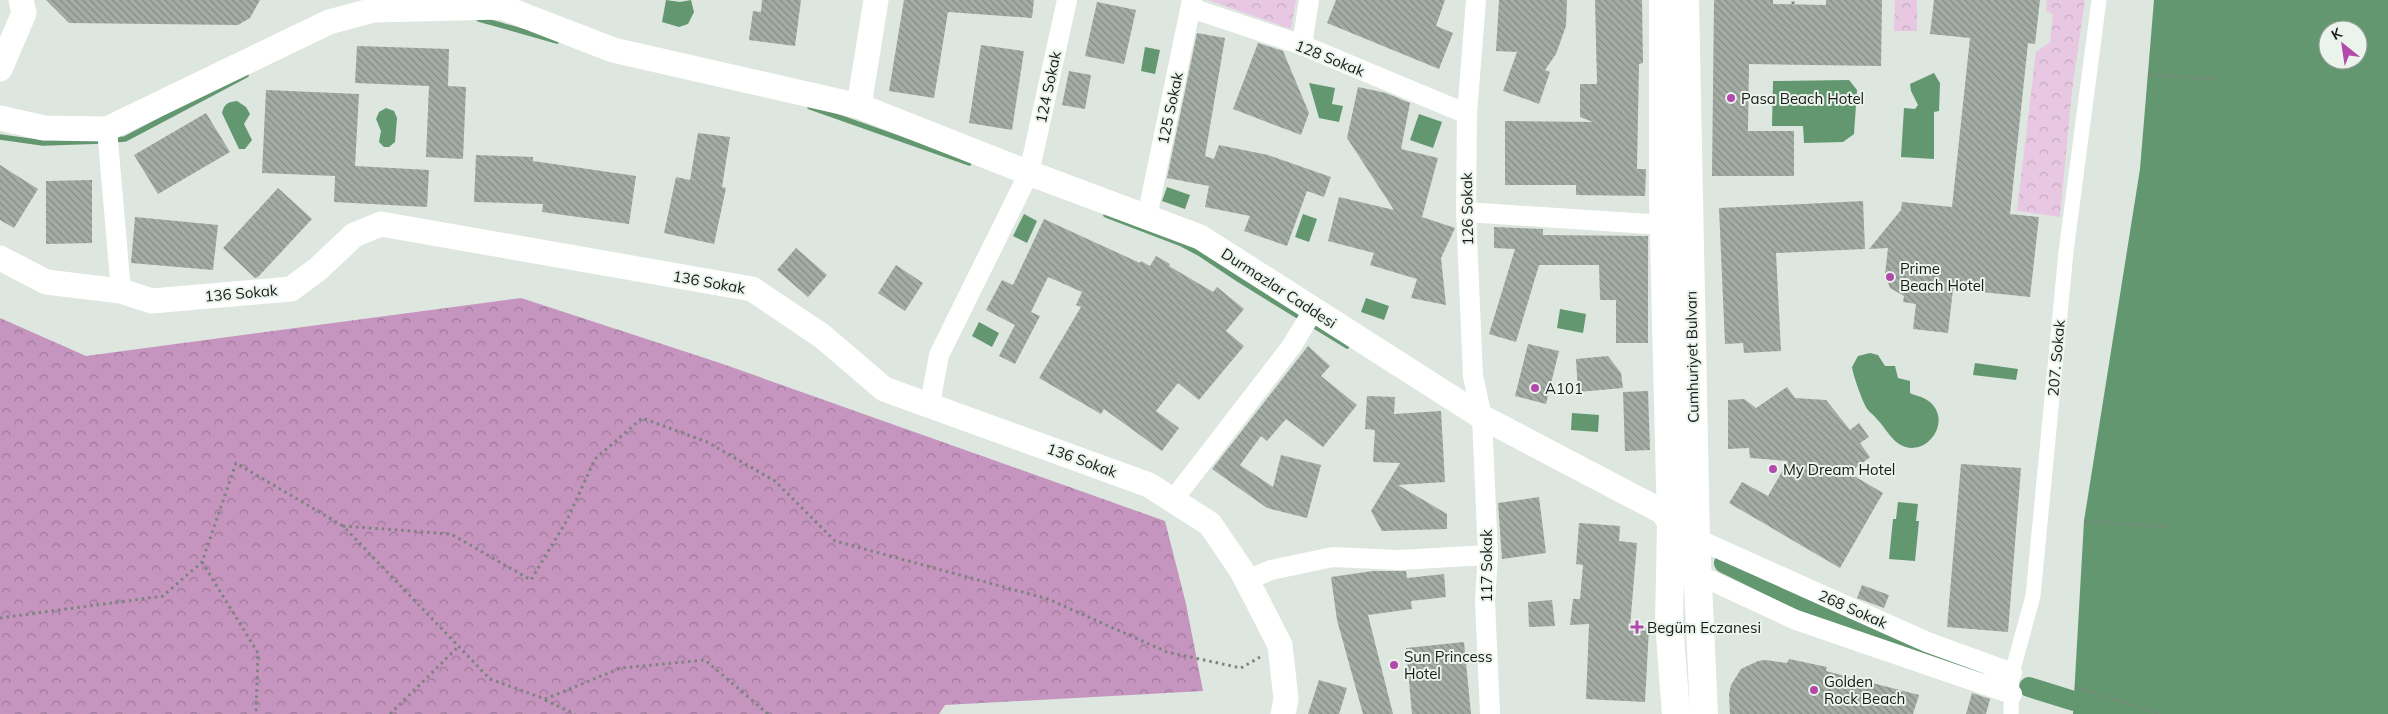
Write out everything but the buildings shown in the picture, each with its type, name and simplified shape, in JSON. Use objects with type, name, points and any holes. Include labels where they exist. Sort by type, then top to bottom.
[{"type":"main road","name":"Cumhuriyet Bulvarı","points":[[1663,0],[1672,207],[1699,575],[1704,714]]},
{"type":"main road","name":"Cumhuriyet Bulvarı","points":[[1676,714],[1669,623],[1672,207],[1685,0]]},
{"type":"street","points":[[0,69],[24,13],[21,0]]},
{"type":"street","points":[[859,106],[876,0]]},
{"type":"street","name":"124 Sokak","points":[[930,404],[939,355],[1030,173],[1067,0]]},
{"type":"street","points":[[1302,46],[1309,0]]},
{"type":"street","name":"126 Sokak","points":[[1476,0],[1468,114],[1466,212],[1473,376],[1482,417]]},
{"type":"street","name":"207. Sokak","points":[[2011,714],[2012,673],[2033,596],[2066,252],[2099,0]]},
{"type":"street","points":[[0,118],[44,128],[107,129],[329,22],[374,10],[503,4]]},
{"type":"street","name":"Durmazlar Caddesi","points":[[503,4],[613,50],[859,106],[1200,237],[1313,311],[1482,417],[1663,512],[1671,525]]},
{"type":"street","name":"128 Sokak","points":[[1191,4],[1302,46],[1468,114]]},
{"type":"street","name":"125 Sokak","points":[[1147,217],[1191,4]]},
{"type":"street","points":[[107,129],[121,291]]},
{"type":"street","points":[[1466,212],[1672,207]]},
{"type":"street","name":"136 Sokak","points":[[0,258],[46,282],[121,291],[152,301],[291,289],[318,269],[354,235],[381,224],[752,289],[822,336],[884,389],[930,404],[1149,485],[1210,524],[1247,580],[1280,645],[1286,699],[1283,714]]},
{"type":"street","points":[[1173,500],[1291,347],[1313,311]]},
{"type":"street","name":"117 Sokak","points":[[1482,417],[1488,555],[1485,601],[1490,714]]},
{"type":"street","points":[[1671,525],[1699,575],[1796,620],[2012,694]]},
{"type":"street","name":"268 Sokak","points":[[1671,525],[1696,540],[1926,642],[2012,673]]},
{"type":"street","points":[[1247,580],[1271,570],[1333,557],[1399,560],[1488,555]]},
{"type":"path","points":[[2148,75],[2219,79]]},
{"type":"path","points":[[343,526],[451,534],[531,580],[567,520],[595,459],[642,418],[707,442],[775,481],[835,541],[1048,599],[1167,652],[1241,668],[1280,645]]},
{"type":"path","points":[[0,618],[163,596],[202,562],[236,463],[343,526],[490,679],[545,699],[575,714]]},
{"type":"path","points":[[2084,521],[2169,526]]},
{"type":"path","points":[[202,562],[258,654],[256,714]]},
{"type":"path","points":[[390,714],[459,646]]},
{"type":"path","points":[[545,699],[620,668],[705,660],[768,714]]},
{"type":"path","points":[[2075,687],[2160,714]]},
{"type":"green space","points":[[1208,0],[1296,0],[1291,29]]},
{"type":"green space","points":[[1895,0],[1917,0],[1917,31],[1894,31]]},
{"type":"green space","points":[[2047,0],[2085,0],[2072,90],[2060,217],[2017,211],[2036,52],[2050,42],[2053,14],[2046,11]]},
{"type":"green space","points":[[521,298],[720,363],[1165,521],[1186,604],[1203,691],[945,705],[939,714],[0,714],[0,318],[86,356]]},
{"type":"shaded area","points":[[666,0],[680,2],[691,0],[694,12],[688,24],[679,27],[662,22]]},
{"type":"shaded area","points":[[2154,0],[2388,0],[2388,714],[2073,714],[2084,521],[2140,169]]},
{"type":"shaded area","points":[[1145,47],[1160,50],[1155,74],[1141,71]]},
{"type":"shaded area","points":[[1934,73],[1940,83],[1939,111],[1934,112],[1934,159],[1901,157],[1904,108],[1915,109],[1918,105],[1911,91],[1910,84]]},
{"type":"shaded area","points":[[1849,80],[1857,90],[1854,134],[1843,142],[1804,143],[1803,126],[1772,126],[1773,81]]},
{"type":"shaded area","points":[[1309,83],[1335,88],[1332,104],[1343,106],[1339,122],[1319,118]]},
{"type":"shaded area","points":[[237,101],[246,107],[250,114],[244,124],[252,140],[245,149],[239,149],[222,113],[227,104]]},
{"type":"shaded area","points":[[386,108],[394,111],[397,118],[395,142],[389,147],[384,147],[379,142],[381,131],[376,119],[379,112]]},
{"type":"shaded area","points":[[1419,114],[1442,122],[1433,148],[1410,140]]},
{"type":"shaded area","points":[[1167,187],[1190,195],[1185,209],[1162,201]]},
{"type":"shaded area","points":[[1024,214],[1037,221],[1027,243],[1013,236]]},
{"type":"shaded area","points":[[1303,214],[1317,219],[1309,242],[1295,237]]},
{"type":"shaded area","points":[[1366,298],[1389,306],[1384,320],[1361,312]]},
{"type":"shaded area","points":[[1560,309],[1586,314],[1583,333],[1557,328]]},
{"type":"shaded area","points":[[979,322],[999,333],[992,347],[972,336]]},
{"type":"shaded area","points":[[1870,353],[1878,355],[1885,366],[1895,366],[1898,378],[1910,381],[1910,393],[1925,399],[1935,408],[1938,426],[1928,442],[1919,447],[1909,448],[1899,444],[1868,410],[1852,367],[1858,356]]},
{"type":"shaded area","points":[[1975,363],[2018,369],[2016,380],[1973,375]]},
{"type":"shaded area","points":[[1572,413],[1599,415],[1598,432],[1571,430]]},
{"type":"shaded area","points":[[1898,502],[1918,504],[1916,521],[1919,521],[1915,561],[1889,559],[1893,519],[1896,519]]},
{"type":"waterway","points":[[479,19],[557,41]]},
{"type":"waterway","points":[[112,140],[125,139],[246,75]]},
{"type":"waterway","points":[[810,107],[969,163]]},
{"type":"waterway","points":[[0,137],[43,143],[102,141]]},
{"type":"waterway","points":[[1106,215],[1182,244],[1199,253],[1347,346]]},
{"type":"waterway","points":[[1724,563],[1862,631],[1975,669]]},
{"type":"waterway","points":[[2029,687],[2074,701]]},
{"type":"place","name":"Pasa Beach Hotel","points":[[1731,98]]},
{"type":"place","name":"Prime Beach Hotel","points":[[1890,277]]},
{"type":"place","name":"A101","points":[[1535,388]]},
{"type":"place","name":"My Dream Hotel","points":[[1773,469]]},
{"type":"place","name":"Begüm Eczanesi","points":[[1637,627]]},
{"type":"place","name":"Sun Princess Hotel","points":[[1394,665]]},
{"type":"place","name":"Golden Rock Beach","points":[[1814,690]]}]
